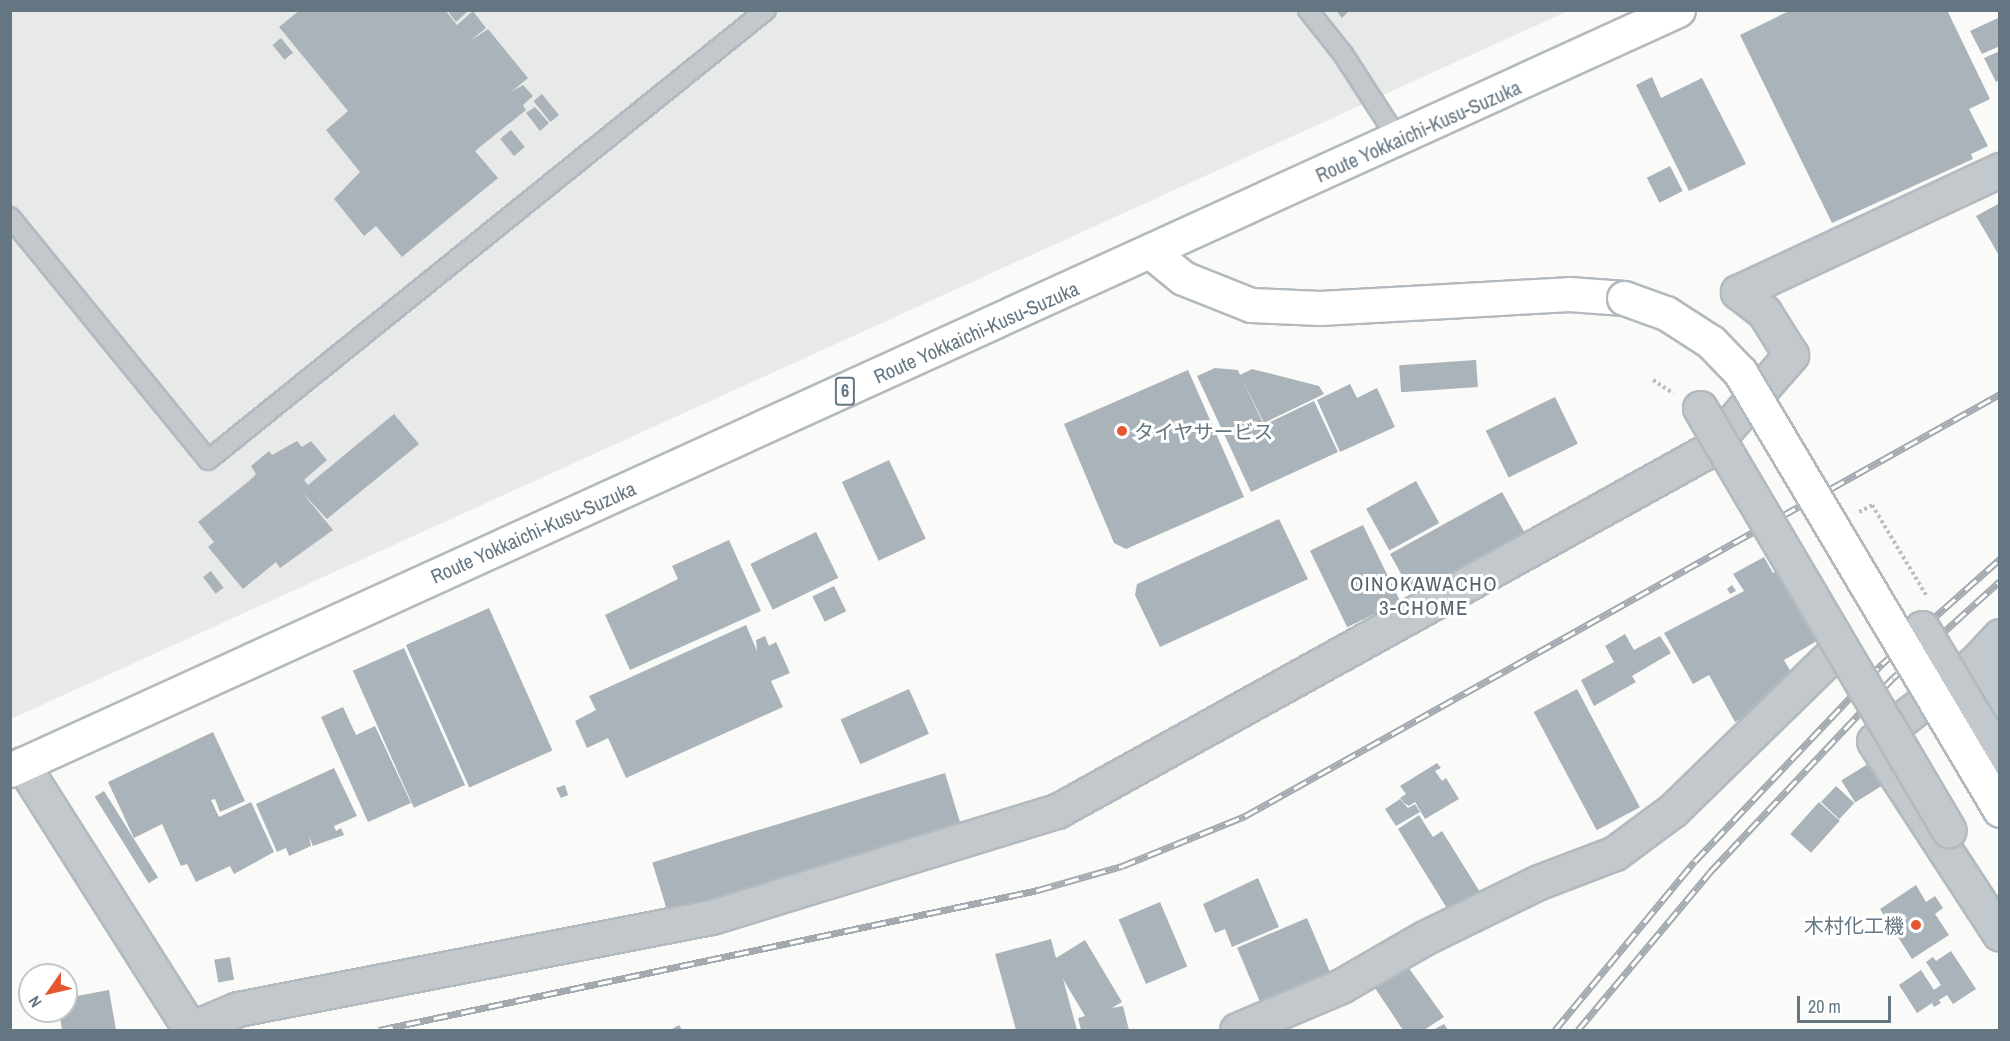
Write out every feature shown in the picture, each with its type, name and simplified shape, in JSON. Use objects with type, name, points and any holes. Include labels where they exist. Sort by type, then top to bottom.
[{"type":"main road","name":"Route Yokkaichi-Kusu-Suzuka","points":[[16,767],[1678,10]]},
{"type":"main road","points":[[1151,252],[1183,278],[1251,305],[1320,308],[1569,294],[1624,298],[1666,313],[1711,342],[1740,372],[2000,810]]},
{"type":"street","points":[[16,767],[190,1030],[238,1009],[712,917],[1057,811],[1707,451],[1791,355],[1764,312],[1738,292],[2000,170]]},
{"type":"street","points":[[1700,408],[1949,830]]},
{"type":"street","points":[[1922,628],[1999,757]]},
{"type":"street","points":[[2000,636],[1977,660],[1874,741],[2000,933]]},
{"type":"street","points":[[1237,1030],[1341,986],[1424,938],[1539,882],[1615,853],[1673,810],[1833,654]]},
{"type":"street","points":[[1977,660],[2000,700]]},
{"type":"lane","points":[[10,217],[207,460],[766,10]]},
{"type":"lane","points":[[1308,10],[1343,54],[1398,139]]},
{"type":"shaded area","points":[[11,10],[1568,11],[11,719]]},
{"type":"building","points":[[300,10],[445,10],[457,25],[473,11],[486,28],[470,41],[488,29],[528,78],[511,92],[523,85],[533,96],[523,105],[526,110],[475,151],[498,178],[402,257],[376,226],[364,236],[334,199],[360,172],[326,130],[348,111],[279,27]]},
{"type":"building","points":[[451,10],[469,10],[456,22],[449,13]]},
{"type":"building","points":[[1336,10],[1350,10],[1342,18]]},
{"type":"building","points":[[1791,10],[1947,10],[1990,99],[1969,109],[1988,146],[1971,154],[1973,159],[1832,223],[1740,35]]},
{"type":"building","points":[[2000,17],[2000,46],[1982,54],[1970,31]]},
{"type":"building","points":[[281,38],[293,53],[284,60],[272,45]]},
{"type":"building","points":[[2000,51],[2000,80],[1996,82],[1984,58]]},
{"type":"building","points":[[1652,77],[1661,98],[1702,78],[1746,164],[1689,191],[1636,85]]},
{"type":"building","points":[[542,94],[559,115],[550,122],[533,101]]},
{"type":"building","points":[[535,107],[549,123],[540,131],[526,113]]},
{"type":"building","points":[[511,130],[525,147],[514,156],[500,139]]},
{"type":"building","points":[[1670,166],[1683,191],[1660,203],[1647,178]]},
{"type":"building","points":[[2000,203],[2000,257],[1976,216]]},
{"type":"building","points":[[1476,360],[1478,387],[1401,392],[1399,365]]},
{"type":"building","points":[[1215,368],[1238,370],[1240,375],[1252,369],[1319,386],[1324,394],[1264,423],[1241,377],[1264,425],[1314,401],[1338,452],[1251,492],[1197,376]]},
{"type":"building","points":[[1188,370],[1244,497],[1126,549],[1114,543],[1064,424]]},
{"type":"building","points":[[1350,384],[1357,398],[1377,388],[1395,427],[1340,452],[1317,400]]},
{"type":"building","points":[[1555,397],[1578,444],[1509,477],[1486,431]]},
{"type":"building","points":[[394,414],[419,444],[327,519],[301,491],[333,530],[280,568],[276,562],[243,589],[208,547],[214,542],[198,522],[256,474],[251,466],[269,451],[272,455],[297,441],[302,447],[311,441],[327,460],[304,480],[308,485]]},
{"type":"building","points":[[889,460],[926,539],[879,561],[842,482]]},
{"type":"building","points":[[1416,481],[1439,523],[1389,551],[1366,509]]},
{"type":"building","points":[[1502,492],[1525,533],[1413,595],[1390,554]]},
{"type":"building","points":[[1279,519],[1308,579],[1160,647],[1135,595],[1137,584]]},
{"type":"building","points":[[1363,525],[1400,601],[1347,627],[1310,551]]},
{"type":"building","points":[[816,532],[838,578],[773,610],[750,564]]},
{"type":"building","points":[[729,540],[761,611],[630,670],[605,615],[678,579],[672,566]]},
{"type":"building","points":[[1764,557],[1773,573],[1784,567],[1824,637],[1784,660],[1795,679],[1766,696],[1756,710],[1735,722],[1709,675],[1693,684],[1664,633],[1744,591],[1733,574]]},
{"type":"building","points":[[211,571],[224,588],[216,594],[203,577]]},
{"type":"building","points":[[1732,585],[1736,591],[1730,594],[1727,589]]},
{"type":"building","points":[[834,586],[846,611],[825,622],[812,597]]},
{"type":"building","points":[[489,608],[552,751],[469,788],[406,645]]},
{"type":"building","points":[[746,625],[757,651],[756,640],[765,636],[769,646],[776,642],[790,673],[771,681],[783,707],[626,778],[608,738],[587,748],[575,721],[596,710],[589,696]]},
{"type":"building","points":[[1625,634],[1634,650],[1660,636],[1671,653],[1632,676],[1636,682],[1594,706],[1581,680],[1614,662],[1605,646]]},
{"type":"building","points":[[404,648],[465,785],[414,808],[353,671]]},
{"type":"building","points":[[909,689],[929,734],[860,764],[840,720]]},
{"type":"building","points":[[1577,689],[1640,807],[1597,830],[1534,712]]},
{"type":"building","points":[[343,707],[356,735],[375,726],[411,803],[368,822],[321,717]]},
{"type":"building","points":[[213,732],[245,801],[220,812],[215,799],[211,800],[219,817],[251,802],[274,852],[234,874],[230,866],[196,882],[187,864],[181,866],[162,824],[134,838],[108,782]]},
{"type":"building","points":[[1871,762],[1885,784],[1855,803],[1841,781]]},
{"type":"building","points":[[1437,763],[1441,768],[1435,771],[1442,781],[1446,778],[1459,799],[1425,819],[1415,802],[1409,806],[1400,798],[1406,794],[1400,786]]},
{"type":"building","points":[[334,768],[357,816],[334,826],[336,831],[341,828],[344,835],[313,846],[309,837],[311,846],[289,856],[286,848],[277,852],[256,804]]},
{"type":"building","points":[[945,773],[960,824],[668,913],[652,862]]},
{"type":"building","points":[[565,785],[568,795],[561,798],[556,788]]},
{"type":"building","points":[[1836,786],[1854,803],[1839,819],[1821,802]]},
{"type":"building","points":[[104,791],[158,878],[149,883],[95,797]]},
{"type":"building","points":[[1400,799],[1408,808],[1415,804],[1420,812],[1396,826],[1385,809]]},
{"type":"building","points":[[1819,802],[1840,821],[1811,853],[1790,834]]},
{"type":"building","points":[[1419,815],[1433,837],[1442,831],[1480,892],[1448,910],[1398,829]]},
{"type":"building","points":[[1258,878],[1279,927],[1232,947],[1225,929],[1215,933],[1203,904]]},
{"type":"building","name":"木村化工機","points":[[1916,885],[1926,902],[1935,896],[1943,908],[1935,914],[1949,935],[1912,959],[1880,909]]},
{"type":"building","points":[[1160,902],[1187,966],[1146,984],[1119,920]]},
{"type":"building","points":[[1307,918],[1332,976],[1262,1006],[1237,948]]},
{"type":"building","points":[[1051,939],[1056,958],[1085,940],[1122,1002],[1112,1008],[1123,1006],[1129,1030],[1081,1030],[1078,1018],[1085,1016],[1063,979],[1077,1030],[1016,1030],[995,954]]},
{"type":"building","points":[[1951,951],[1976,989],[1953,1004],[1947,995],[1939,1000],[1941,1003],[1934,1007],[1932,1003],[1917,1013],[1899,985],[1921,970],[1934,990],[1941,985],[1926,962],[1933,957],[1936,961]]},
{"type":"building","points":[[230,957],[234,980],[218,982],[214,960]]},
{"type":"building","points":[[1408,967],[1444,1017],[1424,1030],[1403,1030],[1375,988]]},
{"type":"building","points":[[109,990],[116,1030],[62,1030],[61,1023],[78,1023],[78,996]]},
{"type":"building","points":[[1444,1024],[1448,1030],[1433,1030]]},
{"type":"building","points":[[679,1025],[682,1030],[670,1030]]},
{"type":"railway","points":[[379,1030],[1038,890],[1122,866],[1245,816],[2000,394]]},
{"type":"railway","points":[[1555,1030],[1695,861],[1882,664],[2000,559]]},
{"type":"railway","points":[[1578,1030],[1710,872],[1893,678],[2000,581]]},
{"type":"place","name":"タイヤサービス","points":[[1122,431]]},
{"type":"place","name":"木村化工機","points":[[1916,925]]},
{"type":"district","name":"OINOKAWACHO 3-CHOME","points":[[1424,596]]}]
